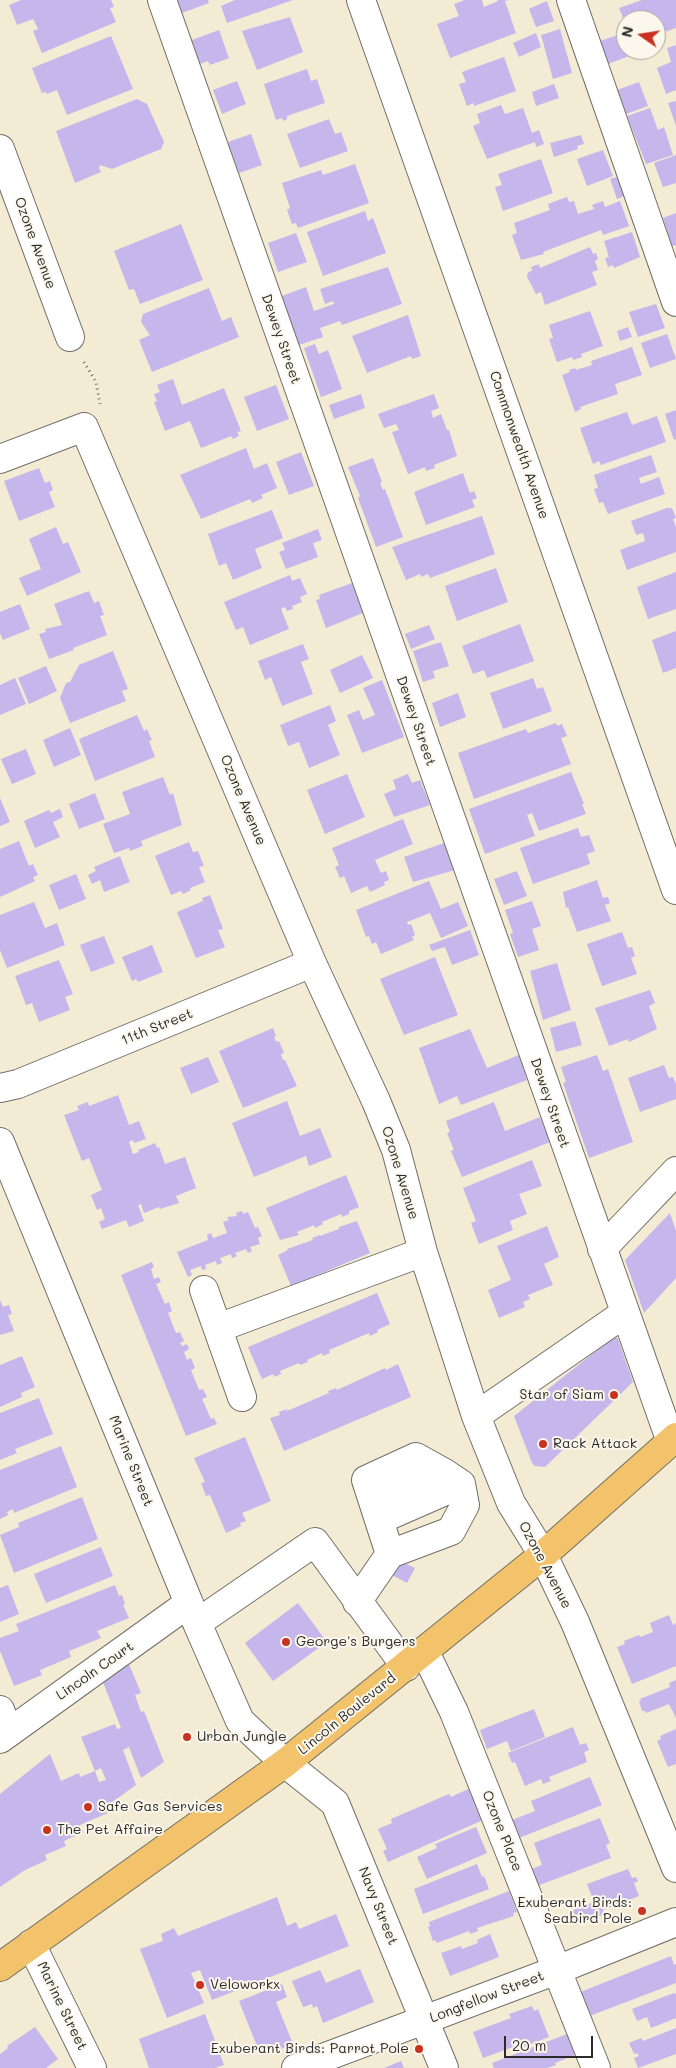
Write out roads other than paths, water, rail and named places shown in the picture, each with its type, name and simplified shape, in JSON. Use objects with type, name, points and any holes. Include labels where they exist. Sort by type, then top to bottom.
[{"type":"highway","name":"Lincoln Boulevard","points":[[0,1967],[285,1763],[543,1555],[669,1444]]},
{"type":"street","name":"Dewey Street","points":[[162,0],[625,1313],[669,1444]]},
{"type":"street","name":"Commonwealth Avenue","points":[[361,0],[676,890]]},
{"type":"street","points":[[571,0],[676,302]]},
{"type":"street","name":"Ozone Avenue","points":[[0,148],[70,338]]},
{"type":"street","name":"Ozone Avenue","points":[[0,459],[84,427],[312,963],[376,1101],[396,1150],[423,1252],[476,1416],[511,1503],[543,1555],[575,1622],[676,1868]]},
{"type":"street","name":"11th Street","points":[[0,1088],[18,1084],[312,963]]},
{"type":"street","name":"Marine Street","points":[[0,1142],[193,1614],[240,1721],[285,1763]]},
{"type":"street","points":[[602,1249],[676,1171]]},
{"type":"street","points":[[218,1328],[423,1252]]},
{"type":"street","points":[[204,1290],[242,1397]]},
{"type":"street","points":[[476,1416],[625,1313]]},
{"type":"street","points":[[363,1610],[382,1528],[366,1480],[416,1458],[456,1487]]},
{"type":"street","points":[[382,1528],[456,1487],[497,1468]]},
{"type":"street","points":[[382,1528],[450,1531],[456,1487]]},
{"type":"street","name":"Lincoln Court","points":[[3,1727],[315,1542],[363,1610]]},
{"type":"street","name":"Ozone Place","points":[[363,1610],[415,1659],[454,1712],[596,2068]]},
{"type":"street","name":"Navy Street","points":[[285,1763],[335,1803],[444,2068]]},
{"type":"street","name":"Longfellow Street","points":[[296,2068],[557,1970],[676,1922]]},
{"type":"street","name":"Marine Street","points":[[31,1944],[92,2068]]},
{"type":"place","name":"Star of Siam","points":[[614,1395]]},
{"type":"place","name":"Rack Attack","points":[[543,1444]]},
{"type":"place","name":"George's Burgers","points":[[286,1642]]},
{"type":"place","name":"Urban Jungle","points":[[187,1737]]},
{"type":"place","name":"Safe Gas Services","points":[[88,1807]]},
{"type":"place","name":"The Pet Affaire","points":[[47,1830]]},
{"type":"place","name":"Exuberant Birds: Seabird Pole","points":[[642,1911]]},
{"type":"place","name":"Veloworkx","points":[[200,1985]]},
{"type":"place","name":"Exuberant Birds: Parrot Pole","points":[[419,2049]]}]
